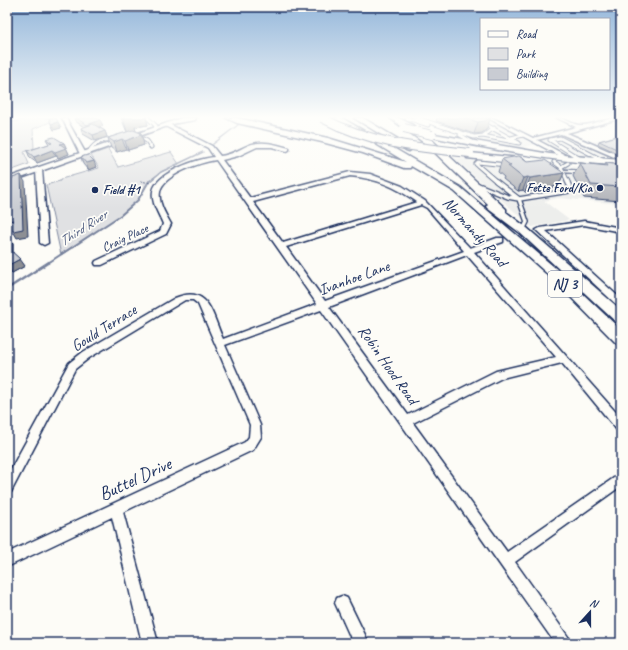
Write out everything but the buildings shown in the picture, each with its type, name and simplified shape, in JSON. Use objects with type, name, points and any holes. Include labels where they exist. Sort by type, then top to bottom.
[{"type":"highway","points":[[355,148],[384,157],[409,167],[441,185],[493,224],[511,231]]},
{"type":"highway","name":"NJ 3","points":[[389,148],[457,188],[621,318]]},
{"type":"highway","points":[[397,148],[470,154]]},
{"type":"highway","name":"NJ 3","points":[[406,148],[456,180],[511,231],[621,339]]},
{"type":"highway","points":[[427,148],[558,165],[621,161]]},
{"type":"highway","points":[[436,148],[474,184],[511,231]]},
{"type":"highway","points":[[493,148],[558,165],[582,160],[605,162],[621,161]]},
{"type":"main road","points":[[9,180],[99,148]]},
{"type":"street","points":[[83,148],[86,153]]},
{"type":"street","name":"Robin Hood Road","points":[[210,148],[324,305],[564,643]]},
{"type":"street","name":"Craig Place","points":[[99,263],[163,232],[167,224],[156,197],[157,188],[164,179],[174,173],[211,160],[232,156],[245,148]]},
{"type":"street","points":[[541,148],[558,165]]},
{"type":"street","points":[[595,148],[621,161]]},
{"type":"street","points":[[39,170],[44,243]]},
{"type":"street","name":"Normandy Road","points":[[248,200],[350,174],[370,176],[392,183],[423,202],[470,251],[621,426]]},
{"type":"street","points":[[281,246],[423,202]]},
{"type":"street","points":[[621,230],[579,223],[540,230],[621,304]]},
{"type":"street","points":[[606,227],[621,236]]},
{"type":"street","name":"Ivanhoe Lane","points":[[219,344],[470,251],[511,231]]},
{"type":"street","name":"Buttel Drive","points":[[7,560],[249,446],[253,442],[256,434],[251,417],[202,302],[198,298],[188,297]]},
{"type":"street","name":"Gould Terrace","points":[[7,488],[72,366],[86,355],[178,300],[188,297]]},
{"type":"street","points":[[406,421],[500,374],[564,359]]},
{"type":"street","points":[[505,561],[621,479]]},
{"type":"street","points":[[116,509],[150,643]]},
{"type":"street","points":[[342,604],[361,643]]},
{"type":"lane","points":[[562,148],[582,160]]},
{"type":"lane","points":[[579,148],[605,162]]},
{"type":"lane","points":[[509,165],[478,162],[476,164],[512,195],[519,199],[527,222],[511,231]]},
{"type":"lane","points":[[474,184],[486,187],[501,195],[519,199],[569,191],[571,189],[558,165]]},
{"type":"lane","points":[[558,165],[584,172]]},
{"type":"path","points":[[140,181],[153,183]]},
{"type":"shaded area","points":[[554,148],[621,148],[621,159],[567,155]]},
{"type":"shaded area","points":[[454,158],[621,170],[621,204],[558,198],[544,201],[569,220],[532,227]]},
{"type":"green space","points":[[7,148],[33,148],[24,152],[29,164],[7,172]]},
{"type":"green space","points":[[108,149],[118,167],[171,152],[179,164],[161,172],[150,180],[138,200],[121,215],[61,255],[46,185],[99,168],[91,155]]},
{"type":"waterway","name":"Third River","points":[[149,182],[161,172],[203,152]]},
{"type":"waterway","name":"Third River","points":[[48,263],[121,215],[138,200],[149,181]]},
{"type":"waterway","name":"Third River","points":[[7,289],[49,262]]},
{"type":"place","name":"Fette Ford/Kia","points":[[600,188]]},
{"type":"place","name":"Field #1","points":[[95,190]]}]
